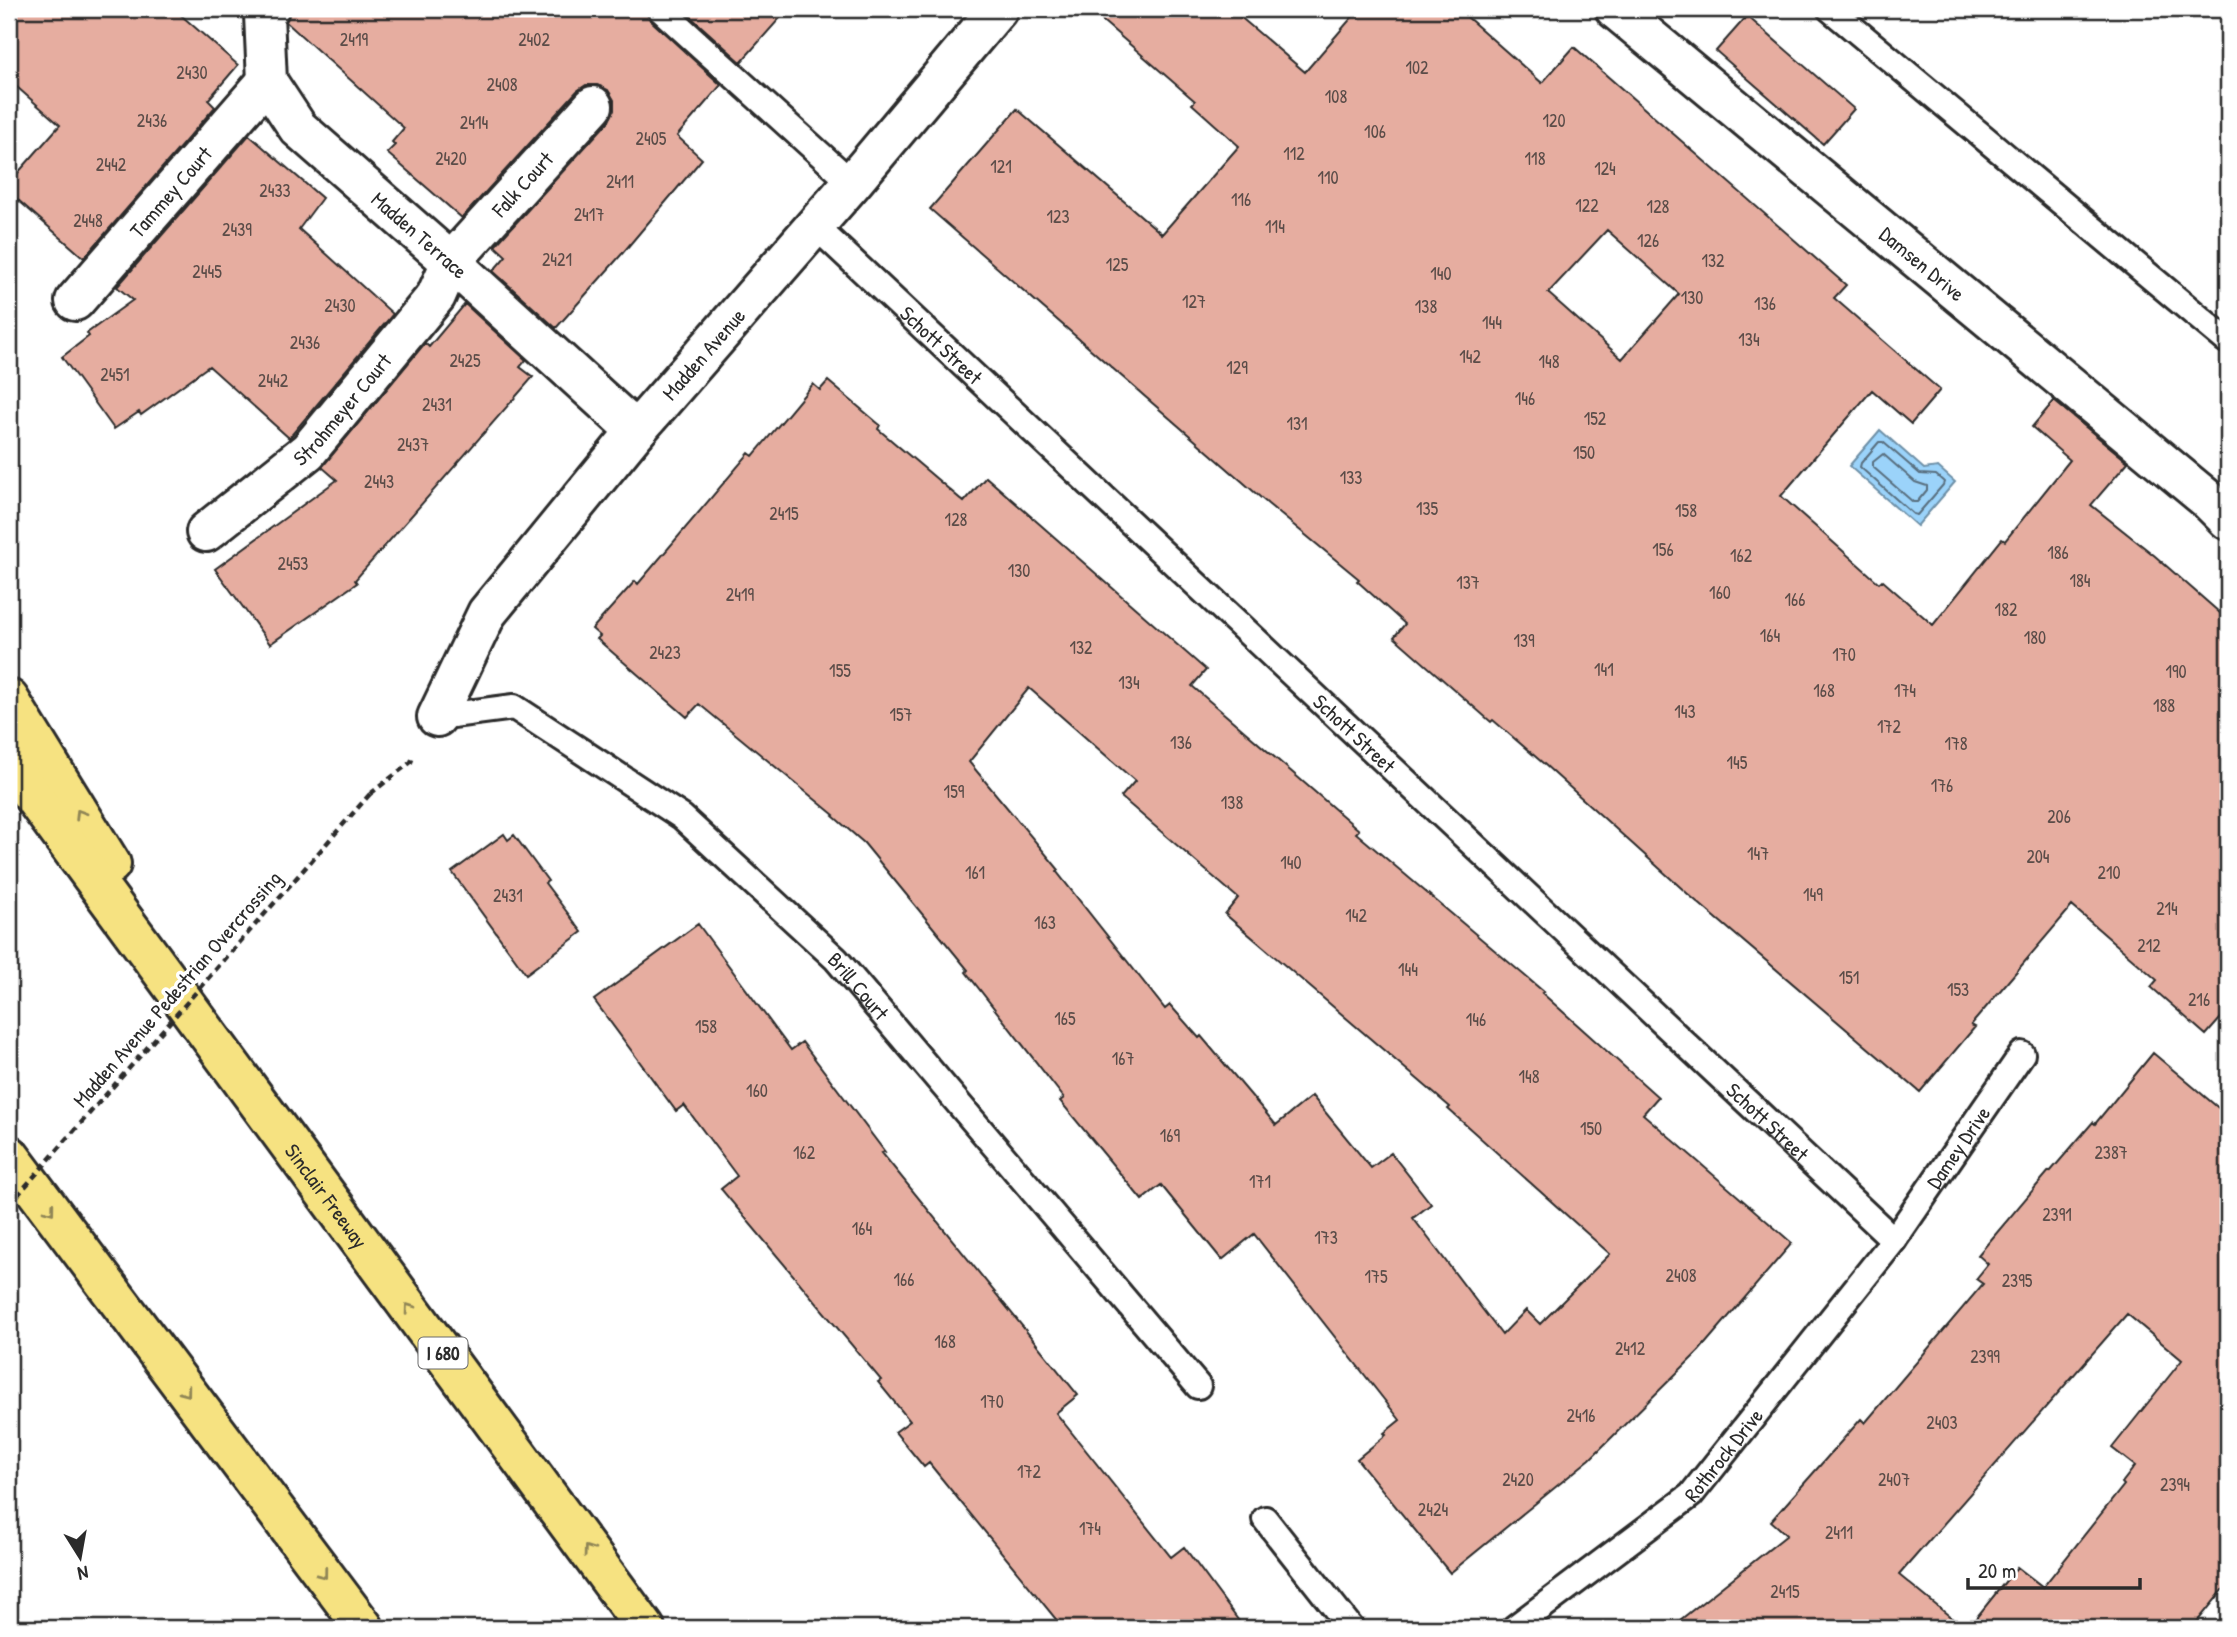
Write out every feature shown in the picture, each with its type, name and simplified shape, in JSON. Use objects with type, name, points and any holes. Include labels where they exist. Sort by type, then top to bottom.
[{"type":"highway","points":[[9,699],[257,1101]]},
{"type":"highway","name":"Sinclair Freeway","points":[[9,764],[641,1620]]},
{"type":"highway","points":[[9,1155],[364,1628]]},
{"type":"street","points":[[267,81],[264,15],[269,9]]},
{"type":"street","name":"Madden Avenue","points":[[437,718],[486,613],[636,431],[852,183],[998,9]]},
{"type":"street","name":"Damsen Drive","points":[[1615,9],[2207,499],[2228,520]]},
{"type":"street","name":"Madden Terrace","points":[[267,81],[298,128],[451,262],[636,431]]},
{"type":"street","name":"Tammey Court","points":[[75,301],[267,81]]},
{"type":"street","name":"Falk Court","points":[[451,262],[593,106]]},
{"type":"street","name":"Strohmeyer Court","points":[[206,532],[308,451],[436,296],[451,262]]},
{"type":"lane","points":[[660,9],[852,183]]},
{"type":"lane","points":[[1830,9],[2226,340],[2228,337]]},
{"type":"lane","name":"Schott Street","points":[[814,225],[1894,1240]]},
{"type":"lane","name":"Brill Court","points":[[437,718],[514,707],[682,817],[836,959],[1198,1386]]},
{"type":"lane","name":"Damey Drive","points":[[1894,1240],[2022,1054]]},
{"type":"lane","name":"Rothrock Drive","points":[[1514,1628],[1691,1495],[1894,1240]]},
{"type":"lane","points":[[1265,1519],[1351,1628]]},
{"type":"path","name":"Madden Avenue Pedestrian Overcrossing","points":[[9,1205],[370,794]]},
{"type":"water","points":[[1880,430],[1924,469],[1938,467],[1955,482],[1917,526],[1849,466]]},
{"type":"building","points":[[9,9],[174,9],[238,65],[208,100],[215,107],[84,258],[9,192],[9,183],[60,125],[9,80]]},
{"type":"building","points":[[290,9],[646,9],[650,20],[721,85],[677,136],[702,159],[556,328],[493,271],[506,256],[495,246],[609,121],[614,110],[614,100],[608,90],[597,85],[586,85],[577,91],[462,218],[387,153],[395,145],[392,142],[404,128],[286,22]]},
{"type":"building","points":[[682,9],[788,9],[741,62]]},
{"type":"building","points":[[1089,9],[1231,9],[1305,72],[1359,9],[1458,9],[1542,83],[1574,47],[1846,285],[1834,298],[1940,390],[1911,424],[1872,390],[1781,496],[1879,583],[1882,580],[1933,625],[2070,460],[2032,427],[2054,401],[2128,462],[2091,505],[2228,620],[2228,1010],[2206,1035],[2151,987],[2157,980],[2072,906],[1971,1025],[1975,1027],[1920,1092],[1689,895],[1544,764],[1493,720],[1491,722],[1394,637],[1405,624],[1357,581],[1359,579],[1268,504],[930,209],[1017,109],[1162,234],[1239,146],[1192,104],[1195,101]],"holes":[[[1607,230],[1679,294],[1622,359],[1548,293]]]},
{"type":"building","points":[[1747,16],[1854,109],[1823,144],[1716,51]]},
{"type":"building","points":[[249,135],[322,198],[299,229],[393,314],[289,438],[209,366],[141,415],[139,412],[114,429],[62,357],[89,336],[87,333],[133,300],[117,287]]},
{"type":"building","points":[[465,304],[526,360],[520,367],[533,377],[355,580],[357,583],[270,644],[215,569],[337,480],[322,467],[425,343],[429,347]]},
{"type":"building","points":[[828,381],[880,425],[878,429],[964,502],[986,477],[1206,670],[1192,686],[1359,830],[1356,833],[1544,992],[1542,993],[1658,1097],[1643,1114],[1792,1243],[1699,1351],[1590,1459],[1450,1573],[1357,1459],[1400,1420],[1254,1234],[1222,1260],[1161,1185],[1142,1200],[1060,1101],[1064,1098],[966,972],[968,970],[864,843],[699,704],[687,717],[597,639],[600,636],[592,629],[635,581],[638,584],[749,453],[753,456],[813,384],[820,390]],"holes":[[[1029,688],[1135,781],[1121,797],[1238,898],[1225,914],[1450,1107],[1448,1109],[1610,1254],[1540,1324],[1526,1310],[1502,1335],[1413,1218],[1431,1204],[1391,1153],[1371,1168],[1312,1096],[1276,1125],[1201,1036],[1199,1038],[1170,1005],[1165,1009],[1057,872],[1059,870],[969,762]]]},
{"type":"building","points":[[504,834],[508,840],[514,835],[548,881],[545,883],[582,932],[526,974],[452,872]]},
{"type":"building","points":[[698,924],[791,1050],[802,1042],[885,1152],[882,1153],[1078,1395],[1056,1413],[1171,1557],[1184,1547],[1244,1628],[1063,1628],[929,1463],[924,1467],[895,1432],[910,1421],[878,1382],[881,1380],[721,1189],[737,1176],[684,1105],[676,1111],[594,1000]]},
{"type":"building","points":[[2153,1053],[2228,1116],[2228,1584],[2192,1628],[1968,1628],[2017,1567],[2043,1587],[2124,1485],[2122,1483],[2135,1466],[2112,1448],[2182,1360],[2127,1314],[1899,1575],[1964,1628],[1670,1628],[1787,1535],[1771,1521],[1861,1419],[1865,1423],[1983,1284],[1976,1279],[1988,1264],[1978,1255],[2049,1171],[2093,1122],[2095,1124]]}]
